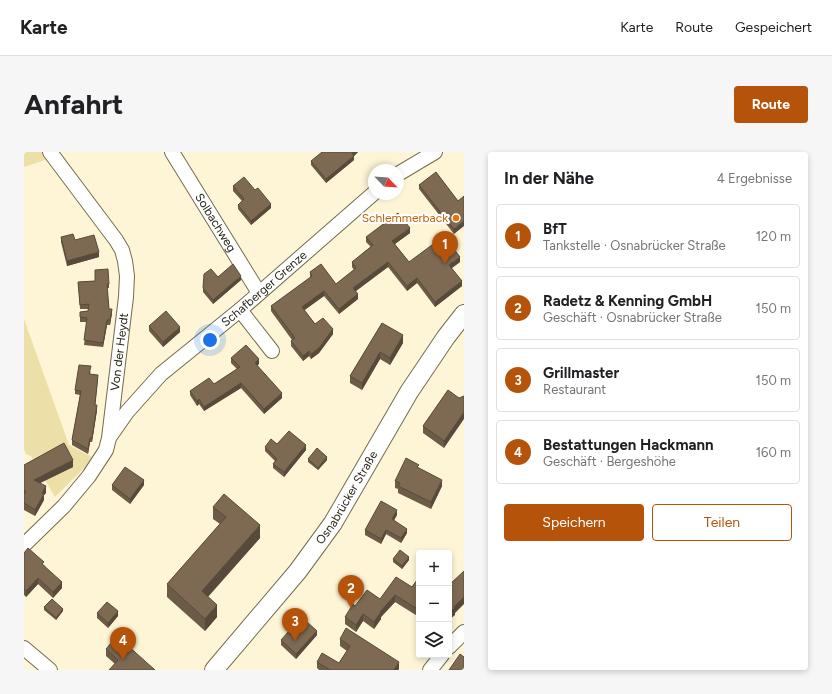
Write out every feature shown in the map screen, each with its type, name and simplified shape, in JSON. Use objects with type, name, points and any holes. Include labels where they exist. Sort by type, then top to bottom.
[{"type":"main road","name":"Osnabrücker Straße","points":[[214,670],[298,571],[333,523],[409,392],[446,337],[464,314]]},
{"type":"street","name":"Von der Heydt","points":[[24,545],[64,506],[89,476],[106,450],[109,438],[126,297],[127,276],[122,250],[110,230],[50,152]]},
{"type":"street","name":"Solbachweg","points":[[172,152],[259,293]]},
{"type":"street","points":[[404,170],[435,152]]},
{"type":"street","name":"Schafberger Grenze","points":[[109,438],[127,412],[160,374],[240,310],[368,198]]},
{"type":"street","points":[[240,310],[272,351]]},
{"type":"street","points":[[452,644],[464,632]]},
{"type":"street","points":[[24,648],[50,670]]},
{"type":"street","points":[[430,670],[440,658]]},
{"type":"shaded area","points":[[24,152],[45,152],[48,159],[24,167]]},
{"type":"shaded area","points":[[24,319],[69,445],[94,458],[55,497],[31,456],[26,454],[24,449]]},
{"type":"building","points":[[322,152],[353,152],[352,153],[354,156],[326,179],[311,161]]},
{"type":"building","points":[[436,172],[458,201],[464,196],[464,221],[454,229],[419,185]]},
{"type":"building","points":[[244,177],[255,190],[258,188],[271,204],[251,221],[238,205],[244,199],[233,186]]},
{"type":"building","points":[[398,213],[410,228],[392,241],[409,262],[444,236],[460,257],[449,265],[462,281],[435,302],[417,278],[407,286],[388,262],[353,288],[358,294],[339,309],[324,291],[302,307],[315,324],[323,318],[333,329],[319,348],[311,354],[309,351],[303,356],[291,341],[295,338],[271,306],[312,276],[310,272],[321,264],[336,284],[356,268],[352,262],[373,245],[366,237]]},
{"type":"building","points":[[73,234],[75,240],[94,235],[99,252],[67,261],[61,237]]},
{"type":"building","points":[[233,264],[241,276],[213,300],[203,288],[204,274],[211,269],[218,277]]},
{"type":"building","points":[[108,269],[109,284],[107,284],[109,309],[112,309],[110,320],[107,320],[103,343],[84,340],[87,318],[80,317],[80,312],[88,311],[89,304],[80,305],[78,282],[95,281],[95,270]]},
{"type":"building","points":[[166,311],[180,327],[163,342],[149,326]]},
{"type":"building","points":[[382,323],[403,335],[390,358],[380,352],[362,383],[350,376]]},
{"type":"building","points":[[246,345],[259,359],[255,363],[282,393],[264,409],[241,383],[204,407],[199,399],[197,401],[190,391],[209,378],[214,384],[240,367],[231,358]]},
{"type":"building","points":[[79,365],[91,366],[89,374],[98,375],[95,405],[97,405],[92,438],[90,438],[88,449],[72,440],[81,391],[75,390]]},
{"type":"building","points":[[448,390],[459,398],[464,396],[464,412],[444,441],[423,426]]},
{"type":"building","points":[[289,431],[306,445],[284,472],[273,464],[277,459],[265,447],[271,439],[277,444]]},
{"type":"building","points":[[64,443],[73,460],[34,480],[46,486],[42,493],[44,494],[35,510],[24,503],[24,493],[26,493],[24,489],[24,465]]},
{"type":"building","points":[[317,448],[327,457],[318,468],[308,459]]},
{"type":"building","points":[[406,458],[419,465],[417,467],[442,480],[431,502],[398,486],[400,483],[395,481]]},
{"type":"building","points":[[125,467],[144,480],[130,499],[112,485]]},
{"type":"building","points":[[224,494],[260,525],[202,591],[217,605],[205,619],[167,584],[226,517],[213,507]]},
{"type":"building","points":[[381,501],[397,510],[392,519],[407,529],[401,538],[386,530],[381,539],[365,530]]},
{"type":"building","points":[[28,548],[44,562],[42,564],[62,582],[53,592],[38,578],[26,591],[24,589],[24,553]]},
{"type":"building","points":[[400,550],[409,557],[402,566],[393,559]]},
{"type":"building","points":[[464,571],[464,597],[452,610],[452,586],[452,582]]},
{"type":"building","points":[[396,577],[412,587],[416,581],[416,608],[395,595],[380,612],[374,622],[363,614],[356,625],[345,617],[353,604],[355,606],[367,590],[380,599]]},
{"type":"building","points":[[52,599],[63,609],[56,618],[44,607]]},
{"type":"building","points":[[107,602],[118,611],[108,623],[97,613]]},
{"type":"building","points":[[306,621],[317,631],[296,654],[281,640],[297,622],[302,626]]},
{"type":"building","points":[[346,628],[399,662],[394,670],[330,670],[317,662],[322,653],[339,663],[350,646],[340,639]]},
{"type":"building","points":[[117,636],[155,670],[109,670],[118,660],[106,649]]},
{"type":"building","points":[[460,654],[464,657],[464,670],[449,670]]},
{"type":"place","name":"Schlemmerback","points":[[456,218]]},
{"type":"place","name":"BfT","points":[[445,264]]},
{"type":"place","name":"Radetz & Kenning GmbH","points":[[351,608]]},
{"type":"place","name":"Grillmaster","points":[[295,641]]},
{"type":"place","name":"Bestattungen Hackmann","points":[[123,660]]}]
